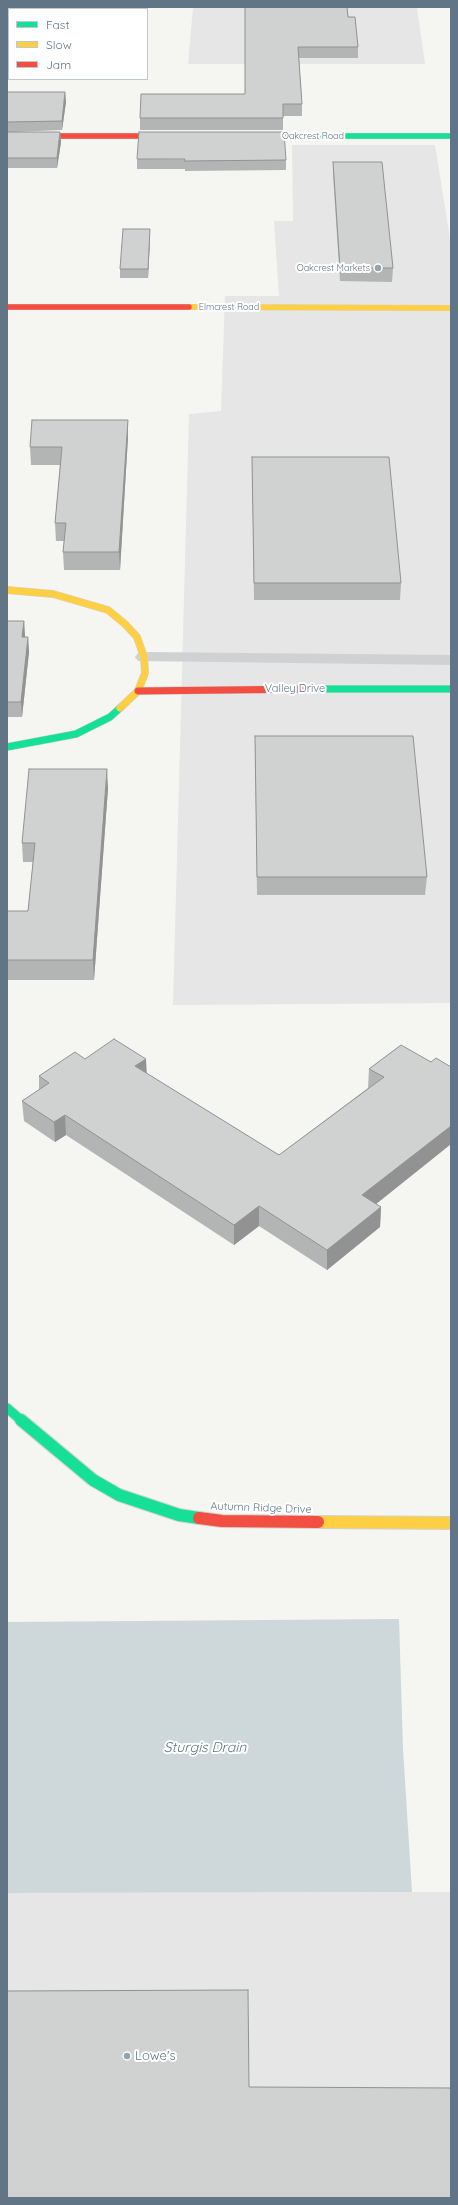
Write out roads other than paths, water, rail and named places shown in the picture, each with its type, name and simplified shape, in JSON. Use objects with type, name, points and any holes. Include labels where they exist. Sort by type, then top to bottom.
[{"type":"street","points":[[7,136],[174,136]]},
{"type":"street","name":"Oakcrest Road","points":[[246,136],[451,136]]},
{"type":"street","name":"Elmcrest Road","points":[[7,307],[451,308]]},
{"type":"street","points":[[7,590],[53,594],[108,610],[125,624],[138,638],[144,665],[138,691],[110,717],[76,734],[7,747]]},
{"type":"street","points":[[144,665],[451,660]]},
{"type":"street","name":"Valley Drive","points":[[138,691],[180,689],[451,689]]},
{"type":"street","name":"Autumn Ridge Drive","points":[[7,1408],[93,1480],[119,1495],[180,1515],[222,1521],[451,1523]]},
{"type":"water","name":"Sturgis Drain","points":[[399,1619],[403,1749],[412,1892],[7,1893],[7,1622]]},
{"type":"place","name":"Oakcrest Markets","points":[[378,268]]},
{"type":"place","name":"Lowe's","points":[[127,2056]]}]
